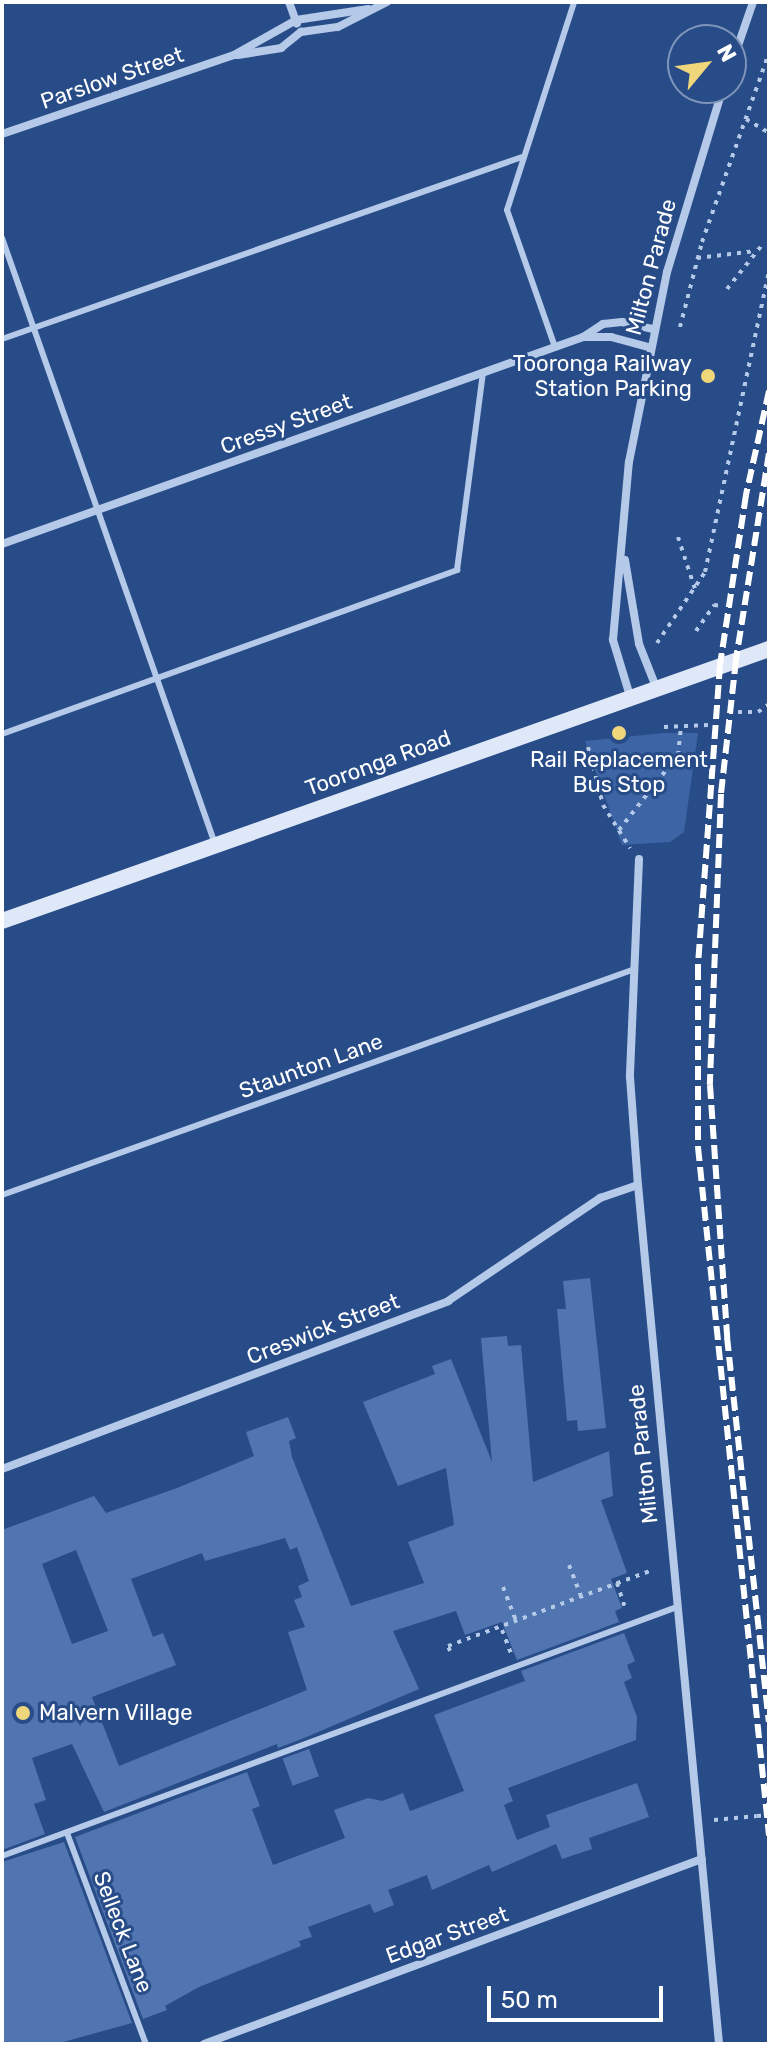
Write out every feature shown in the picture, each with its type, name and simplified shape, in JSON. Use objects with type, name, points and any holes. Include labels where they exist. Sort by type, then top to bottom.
[{"type":"main road","name":"Tooronga Road","points":[[2,921],[769,649]]},
{"type":"street","points":[[289,2],[301,32]]},
{"type":"street","name":"Parslow Street","points":[[2,134],[234,55],[281,48],[301,32],[338,27],[387,2]]},
{"type":"street","points":[[745,24],[753,2]]},
{"type":"street","name":"Parslow Street","points":[[234,55],[296,20],[368,9]]},
{"type":"street","name":"Milton Parade","points":[[630,696],[613,640],[624,555],[629,462],[649,347],[676,236],[718,104]]},
{"type":"street","name":"Cressy Street","points":[[2,544],[583,337],[615,322],[653,329]]},
{"type":"street","name":"Cressy Street","points":[[583,337],[611,337],[649,347]]},
{"type":"street","name":"Milton Parade","points":[[624,555],[639,644],[656,687]]},
{"type":"street","name":"Milton Parade","points":[[639,859],[632,970],[630,1077],[719,2044]]},
{"type":"street","name":"Creswick Street","points":[[2,1469],[448,1301],[600,1198],[638,1185]]},
{"type":"street","name":"Edgar Street","points":[[204,2044],[702,1859]]},
{"type":"lane","points":[[555,347],[507,210],[574,2]]},
{"type":"lane","points":[[2,339],[522,157]]},
{"type":"lane","points":[[2,238],[215,844]]},
{"type":"lane","points":[[2,734],[457,570],[483,373]]},
{"type":"lane","name":"Staunton Lane","points":[[2,1195],[632,970]]},
{"type":"lane","points":[[2,1856],[677,1607]]},
{"type":"lane","name":"Selleck Lane","points":[[67,1833],[146,2044]]},
{"type":"path","points":[[680,327],[697,258],[769,53]]},
{"type":"path","points":[[746,119],[769,133]]},
{"type":"path","points":[[727,289],[762,245]]},
{"type":"path","points":[[697,258],[756,251]]},
{"type":"path","points":[[657,643],[696,592],[705,572],[769,271]]},
{"type":"path","points":[[678,537],[696,592]]},
{"type":"path","points":[[696,631],[714,605],[724,606]]},
{"type":"path","points":[[738,712],[758,712],[769,704]]},
{"type":"path","points":[[619,830],[678,755],[681,725]]},
{"type":"path","points":[[664,727],[708,725]]},
{"type":"path","points":[[588,747],[603,805],[627,844]]},
{"type":"path","points":[[569,1565],[581,1597]]},
{"type":"path","points":[[450,1651],[448,1646],[502,1630],[516,1621],[652,1570]]},
{"type":"path","points":[[617,1583],[631,1623]]},
{"type":"path","points":[[503,1587],[516,1621]]},
{"type":"path","points":[[502,1630],[516,1666]]},
{"type":"path","points":[[712,1821],[769,1815]]},
{"type":"shaded area","points":[[664,733],[698,733],[684,832],[670,842],[622,845],[585,741]]},
{"type":"building","points":[[590,1278],[606,1428],[578,1431],[577,1420],[567,1421],[557,1309],[566,1309],[563,1281]]},
{"type":"building","points":[[507,1336],[508,1346],[521,1345],[533,1482],[609,1451],[613,1496],[601,1500],[627,1573],[611,1579],[622,1608],[615,1611],[619,1622],[517,1660],[502,1622],[465,1635],[456,1611],[393,1631],[419,1689],[304,1738],[278,1748],[277,1744],[104,1812],[72,1744],[32,1758],[46,1800],[34,1804],[45,1834],[2,1850],[2,1530],[94,1496],[106,1513],[177,1488],[254,1456],[246,1432],[288,1417],[296,1438],[289,1441],[292,1457],[351,1606],[424,1583],[408,1542],[454,1525],[446,1468],[398,1486],[363,1402],[435,1374],[432,1366],[451,1359],[492,1462],[481,1338]],"holes":[[[285,1538],[290,1550],[297,1547],[309,1581],[298,1586],[302,1597],[294,1600],[305,1627],[288,1632],[307,1690],[119,1766],[92,1697],[176,1665],[163,1633],[153,1637],[131,1579],[202,1553],[205,1561]],[[76,1550],[108,1631],[72,1644],[42,1564]]]},
{"type":"building","points":[[624,1633],[635,1661],[627,1665],[632,1678],[624,1682],[637,1717],[636,1740],[508,1788],[513,1801],[504,1805],[517,1840],[550,1827],[546,1815],[637,1783],[649,1817],[589,1838],[592,1849],[562,1859],[556,1844],[492,1872],[489,1865],[432,1890],[427,1875],[388,1890],[394,1905],[374,1913],[370,1904],[308,1927],[312,1937],[299,1941],[301,1946],[199,1987],[165,2006],[167,2010],[143,2019],[75,1837],[247,1772],[260,1806],[252,1809],[273,1865],[345,1838],[334,1810],[368,1798],[382,1801],[403,1793],[410,1811],[464,1791],[434,1715],[525,1681],[521,1671]]},
{"type":"building","points":[[309,1749],[319,1776],[293,1786],[283,1759]]},
{"type":"building","points":[[64,1842],[132,2023],[56,2044],[2,2044],[2,1862]]},
{"type":"railway","points":[[769,391],[746,495],[720,665],[698,966],[698,1147],[769,1835]]},
{"type":"railway","points":[[769,453],[736,660],[721,794],[710,1085],[727,1337],[769,1722]]},
{"type":"place","name":"Tooronga Railway Station Parking","points":[[708,376]]},
{"type":"place","name":"Rail Replacement Bus Stop","points":[[619,733]]},
{"type":"place","name":"Malvern Village","points":[[23,1713]]}]
